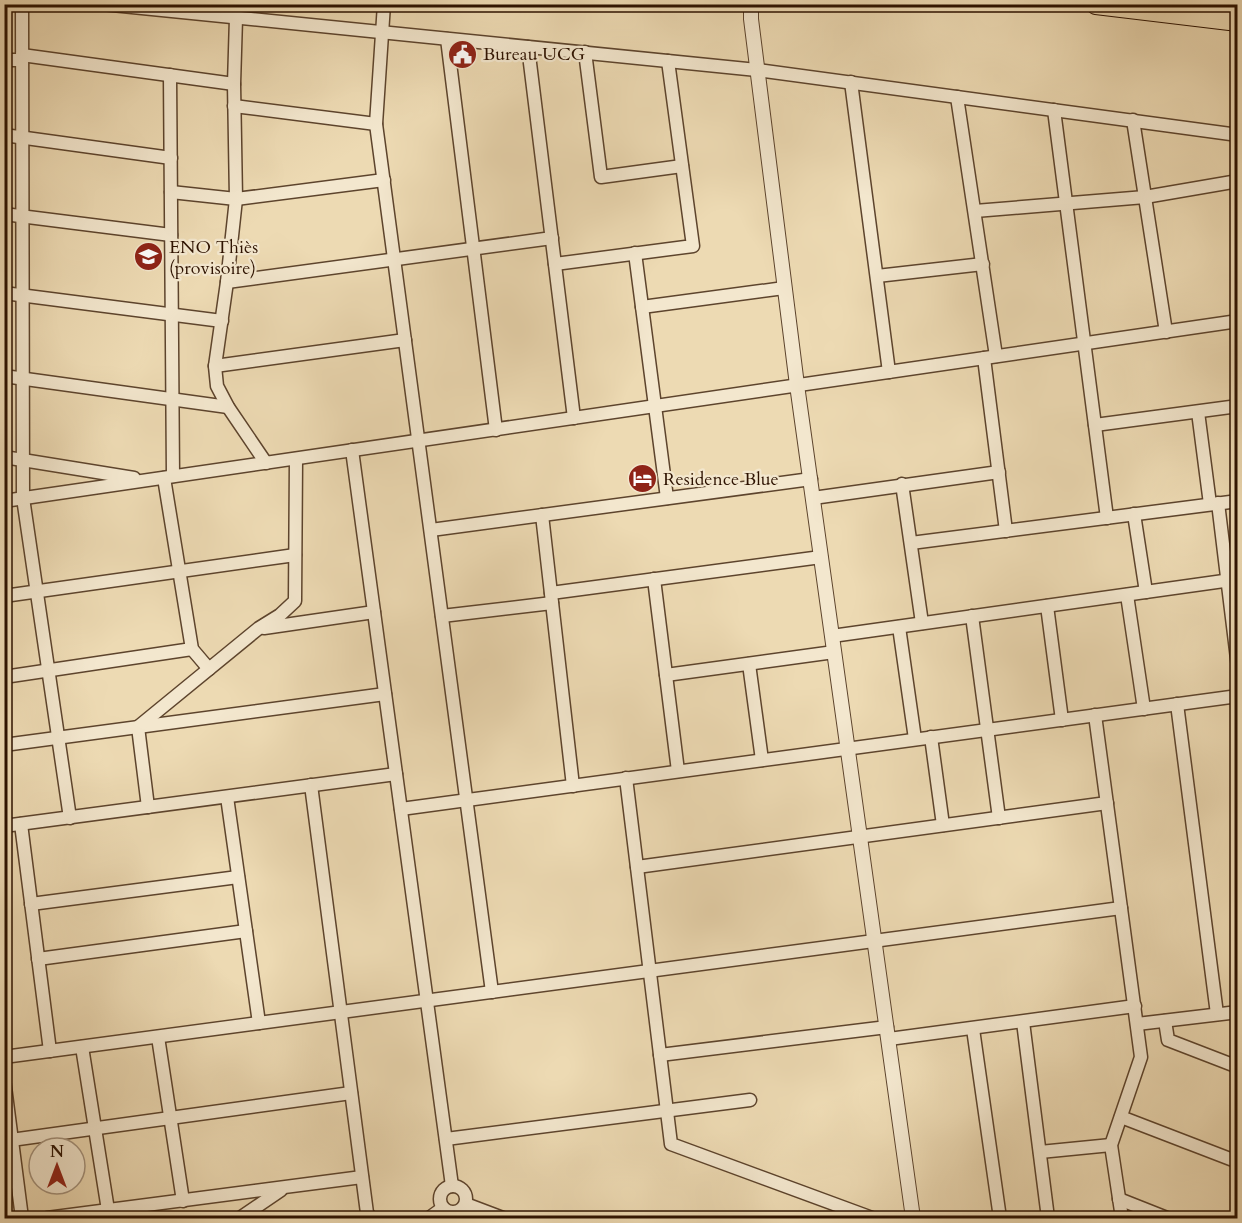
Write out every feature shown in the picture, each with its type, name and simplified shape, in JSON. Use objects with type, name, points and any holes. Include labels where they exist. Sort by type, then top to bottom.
[{"type":"highway","points":[[1096,4],[1238,21]]},
{"type":"street","points":[[22,4],[23,498],[69,818]]},
{"type":"street","points":[[102,4],[757,70],[1238,135]]},
{"type":"street","points":[[384,4],[376,124],[492,992]]},
{"type":"street","points":[[749,9],[797,385],[912,1218]]},
{"type":"street","points":[[236,18],[234,84],[236,199],[215,366],[217,386],[228,407],[266,463]]},
{"type":"street","points":[[447,39],[495,429]]},
{"type":"street","points":[[528,47],[574,418]]},
{"type":"street","points":[[585,52],[601,177],[682,166]]},
{"type":"street","points":[[4,60],[22,58],[234,84]]},
{"type":"street","points":[[555,264],[693,246],[668,61]]},
{"type":"street","points":[[170,75],[173,399],[169,477],[179,571],[192,649],[208,669]]},
{"type":"street","points":[[851,82],[889,372]]},
{"type":"street","points":[[957,97],[983,264],[999,472],[1006,531]]},
{"type":"street","points":[[234,106],[376,124]]},
{"type":"street","points":[[1054,110],[1107,518]]},
{"type":"street","points":[[1133,120],[1166,332]]},
{"type":"street","points":[[4,135],[171,158]]},
{"type":"street","points":[[171,192],[236,199],[384,180]]},
{"type":"street","points":[[975,211],[1145,197],[1238,181]]},
{"type":"street","points":[[4,214],[171,235]]},
{"type":"street","points":[[227,282],[552,238]]},
{"type":"street","points":[[635,254],[667,498]]},
{"type":"street","points":[[877,276],[983,264]]},
{"type":"street","points":[[642,307],[784,288]]},
{"type":"street","points":[[4,293],[222,321]]},
{"type":"street","points":[[4,501],[1238,321]]},
{"type":"street","points":[[215,366],[405,340]]},
{"type":"street","points":[[4,376],[228,407]]},
{"type":"street","points":[[1095,425],[1238,406]]},
{"type":"street","points":[[1198,412],[1214,504],[1232,580],[1238,667]]},
{"type":"street","points":[[352,450],[452,1186]]},
{"type":"street","points":[[4,457],[146,480]]},
{"type":"street","points":[[138,727],[259,628],[280,615],[294,601],[296,459]]},
{"type":"street","points":[[813,498],[999,472]]},
{"type":"street","points":[[430,530],[811,479]]},
{"type":"street","points":[[902,484],[922,623]]},
{"type":"street","points":[[910,543],[1238,501]]},
{"type":"street","points":[[1134,514],[1146,592]]},
{"type":"street","points":[[542,515],[573,786]]},
{"type":"street","points":[[4,596],[295,555]]},
{"type":"street","points":[[442,616],[654,579],[821,557]]},
{"type":"street","points":[[654,579],[678,771]]},
{"type":"street","points":[[832,636],[1232,580]]},
{"type":"street","points":[[1127,594],[1144,709]]},
{"type":"street","points":[[1047,606],[1062,720]]},
{"type":"street","points":[[259,628],[374,612]]},
{"type":"street","points":[[972,616],[999,818]]},
{"type":"street","points":[[899,627],[915,740]]},
{"type":"street","points":[[4,677],[192,649]]},
{"type":"street","points":[[666,675],[834,652]]},
{"type":"street","points":[[749,664],[762,760]]},
{"type":"street","points":[[4,745],[385,694]]},
{"type":"street","points":[[401,809],[1238,696]]},
{"type":"street","points":[[1177,704],[1217,1014]]},
{"type":"street","points":[[1095,715],[1142,1057],[1111,1145],[1122,1218]]},
{"type":"street","points":[[138,727],[148,807]]},
{"type":"street","points":[[931,737],[943,825]]},
{"type":"street","points":[[4,826],[396,774]]},
{"type":"street","points":[[626,778],[671,1144],[872,1218]]},
{"type":"street","points":[[311,785],[362,1177],[367,1213],[371,1218]]},
{"type":"street","points":[[227,797],[259,1023]]},
{"type":"street","points":[[637,867],[1107,803]]},
{"type":"street","points":[[21,824],[50,1051]]},
{"type":"street","points":[[31,904],[238,877]]},
{"type":"street","points":[[4,1057],[1121,908]]},
{"type":"street","points":[[38,959],[246,931]]},
{"type":"street","points":[[660,1055],[888,1033],[973,1029],[1135,1006]]},
{"type":"street","points":[[1137,1024],[1238,1012]]},
{"type":"street","points":[[1165,1020],[1168,1040],[1238,1067]]},
{"type":"street","points":[[1023,1022],[1048,1218]]},
{"type":"street","points":[[973,1029],[1000,1218]]},
{"type":"street","points":[[158,1037],[183,1200]]},
{"type":"street","points":[[82,1047],[108,1210]]},
{"type":"street","points":[[4,1079],[8,1141],[22,1218]]},
{"type":"street","points":[[8,1141],[351,1093]]},
{"type":"street","points":[[446,1139],[750,1100]]},
{"type":"street","points":[[1121,1118],[1238,1162]]},
{"type":"street","points":[[1040,1152],[1111,1145]]},
{"type":"street","points":[[47,1218],[362,1177]]},
{"type":"street","points":[[456,1186],[464,1191],[466,1204],[456,1212],[443,1208],[440,1202],[441,1195],[445,1189],[456,1186]]},
{"type":"street","points":[[240,1218],[284,1187]]},
{"type":"street","points":[[1119,1199],[1167,1218]]},
{"type":"street","points":[[466,1204],[503,1218]]},
{"type":"street","points":[[429,1218],[443,1208]]},
{"type":"street","points":[[97,1218],[108,1210]]},
{"type":"place","name":"Bureau UCG","points":[[462,54]]},
{"type":"place","name":"ENO Thiès (provisoire)","points":[[148,257]]},
{"type":"place","name":"Residence Blue","points":[[642,479]]}]
